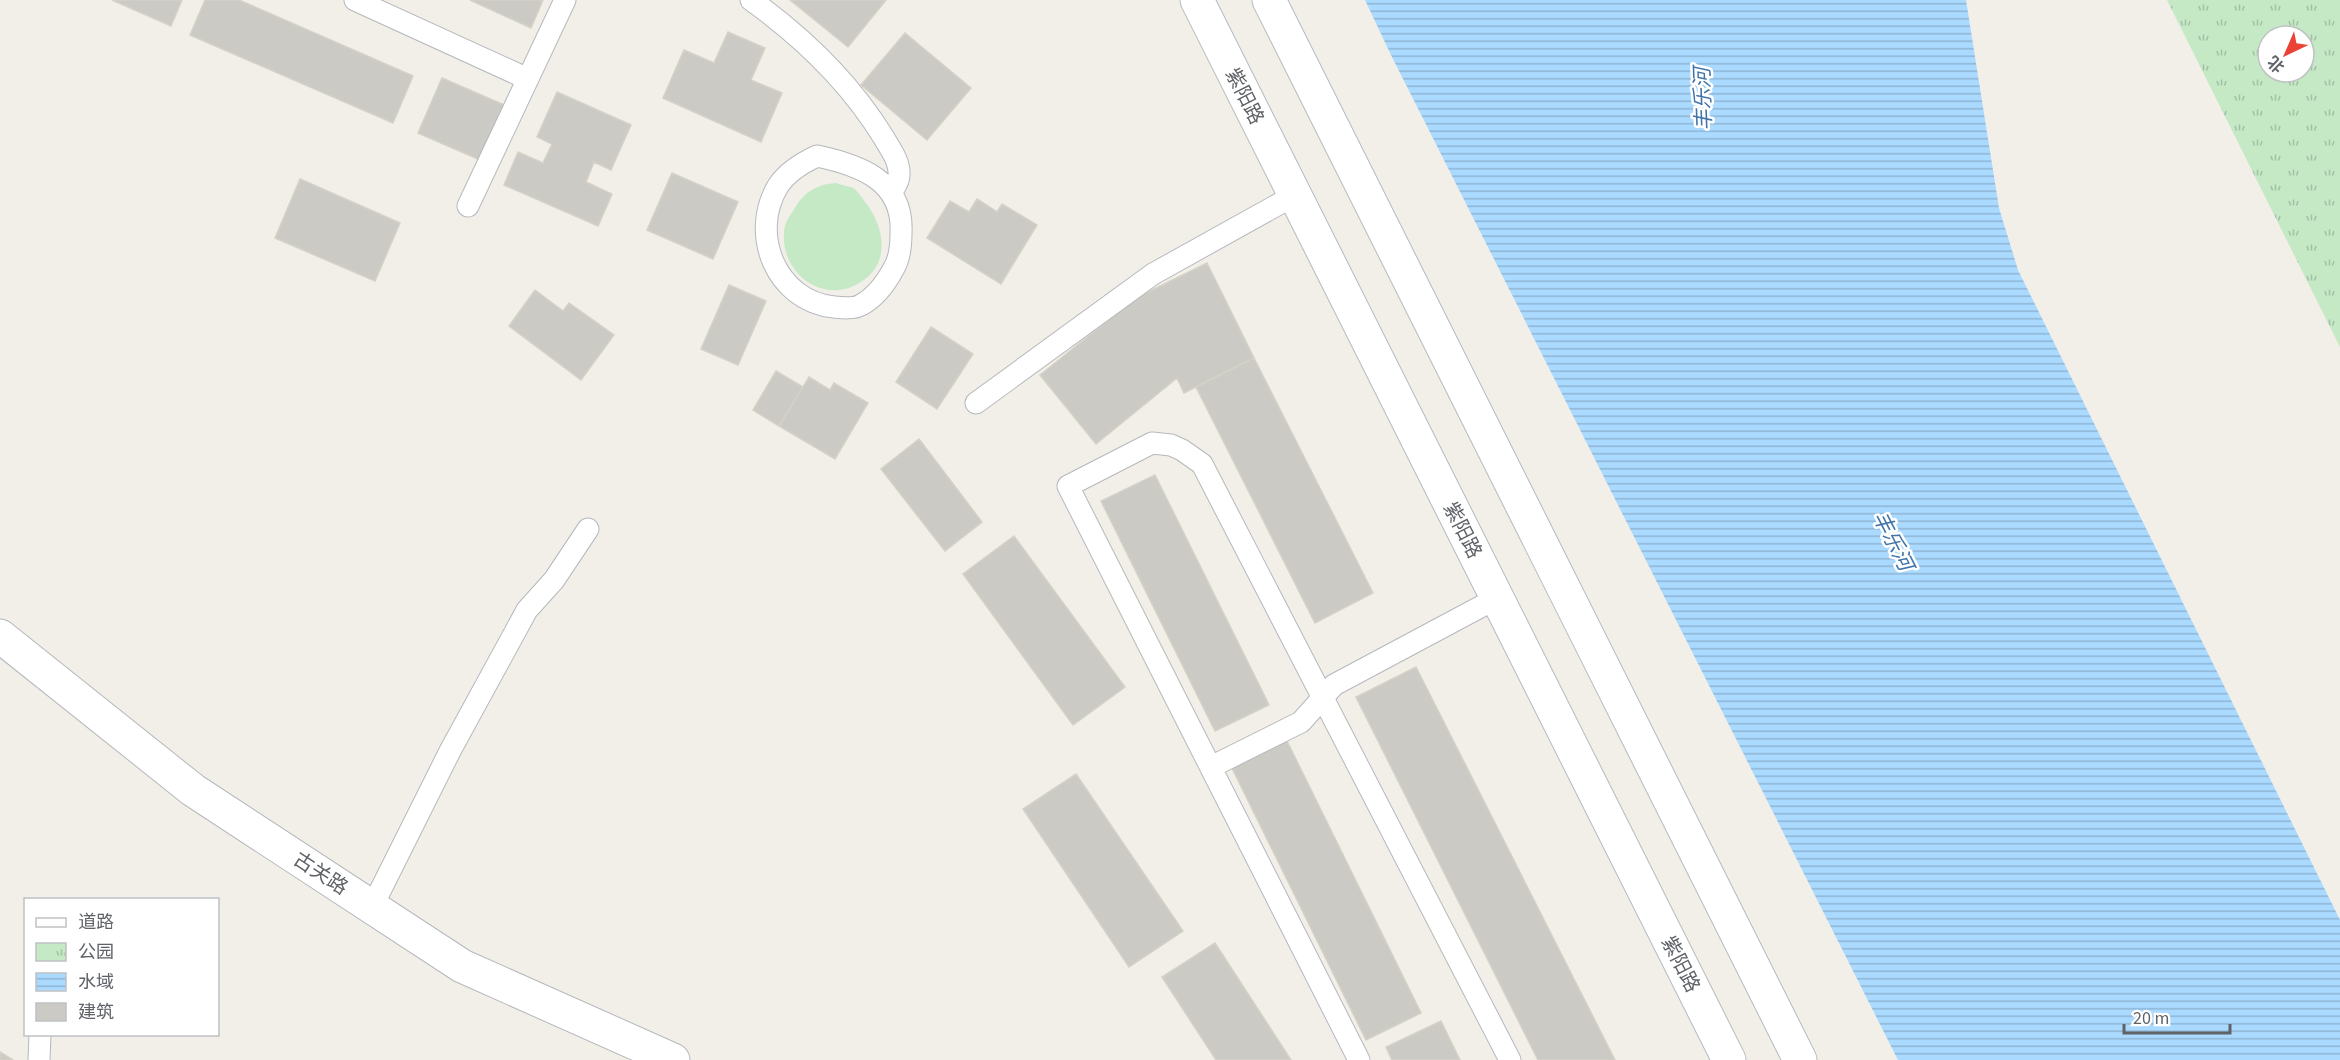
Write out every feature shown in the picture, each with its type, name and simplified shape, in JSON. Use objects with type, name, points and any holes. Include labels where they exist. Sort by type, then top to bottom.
[{"type":"main road","name":"紫阳路","points":[[1197,0],[1729,1060]]},
{"type":"main road","points":[[1269,0],[1800,1060]]},
{"type":"main road","name":"古关路","points":[[0,636],[193,790],[462,966],[673,1060]]},
{"type":"lane","points":[[354,0],[528,79]]},
{"type":"lane","points":[[468,206],[565,0]]},
{"type":"lane","points":[[751,0],[784,23],[848,86],[896,157],[899,174],[892,192]]},
{"type":"lane","points":[[817,156],[861,169],[892,192],[899,209],[902,228],[901,246],[896,264],[887,280],[874,295],[859,307],[827,306],[798,293],[786,282],[770,256],[766,241],[765,221],[775,193],[790,173],[817,156]]},
{"type":"lane","points":[[976,403],[1152,274],[1295,195]]},
{"type":"lane","points":[[1359,1060],[1068,486],[1152,443],[1171,445],[1202,464],[1510,1060]]},
{"type":"lane","points":[[372,907],[450,751],[527,610],[554,580],[588,529]]},
{"type":"lane","points":[[1211,767],[1301,722],[1334,685],[1497,598]]},
{"type":"lane","points":[[39,1060],[40,1036]]},
{"type":"green space","points":[[2167,0],[2340,0],[2340,347]]},
{"type":"green space","points":[[836,183],[853,188],[860,195],[876,221],[882,242],[878,262],[873,271],[851,287],[836,290],[822,289],[799,274],[790,262],[785,249],[784,233],[788,220],[803,197],[817,187]]},
{"type":"water","name":"丰乐河","points":[[1365,0],[1966,0],[1999,208],[2018,270],[2340,920],[2340,1060],[1898,1060]]},
{"type":"building","points":[[112,0],[182,0],[171,26]]},
{"type":"building","points":[[205,0],[239,0],[413,76],[393,123],[190,35]]},
{"type":"building","points":[[470,0],[543,0],[531,28]]},
{"type":"building","points":[[790,0],[886,0],[848,47]]},
{"type":"building","points":[[728,32],[765,48],[751,80],[782,93],[761,142],[663,98],[684,50],[714,63]]},
{"type":"building","points":[[905,33],[971,88],[927,140],[861,85]]},
{"type":"building","points":[[442,78],[504,105],[480,160],[418,133]]},
{"type":"building","points":[[557,92],[631,125],[611,170],[594,162],[586,182],[612,194],[598,226],[504,185],[518,152],[543,163],[552,144],[537,137]]},
{"type":"building","points":[[672,173],[738,202],[713,259],[647,230]]},
{"type":"building","points":[[300,179],[400,223],[375,281],[275,238]]},
{"type":"building","points":[[977,199],[997,212],[1002,204],[1037,225],[1001,284],[927,238],[950,201],[969,212]]},
{"type":"building","points":[[1207,263],[1254,358],[1184,393],[1177,378],[1096,444],[1040,375],[1136,298]]},
{"type":"building","points":[[729,285],[766,301],[738,365],[701,349]]},
{"type":"building","points":[[535,290],[563,311],[569,303],[614,335],[581,380],[509,326]]},
{"type":"building","points":[[931,327],[973,354],[937,409],[896,382]]},
{"type":"building","points":[[1254,358],[1373,593],[1315,623],[1196,387]]},
{"type":"building","points":[[776,371],[803,387],[779,426],[753,410]]},
{"type":"building","points":[[809,377],[830,390],[834,383],[868,403],[835,459],[779,426]]},
{"type":"building","points":[[919,439],[982,522],[945,551],[881,469]]},
{"type":"building","points":[[1155,475],[1269,705],[1215,731],[1101,501]]},
{"type":"building","points":[[1014,536],[1125,687],[1073,725],[963,574]]},
{"type":"building","points":[[1416,667],[1615,1060],[1538,1060],[1356,697]]},
{"type":"building","points":[[1286,739],[1421,1013],[1366,1040],[1231,766]]},
{"type":"building","points":[[1076,774],[1183,931],[1129,967],[1023,809]]},
{"type":"building","points":[[1215,943],[1291,1060],[1216,1060],[1162,977]]},
{"type":"building","points":[[1441,1021],[1460,1060],[1392,1060],[1386,1047]]},
{"type":"building","points":[[0,1052],[13,1060],[0,1060]]}]
